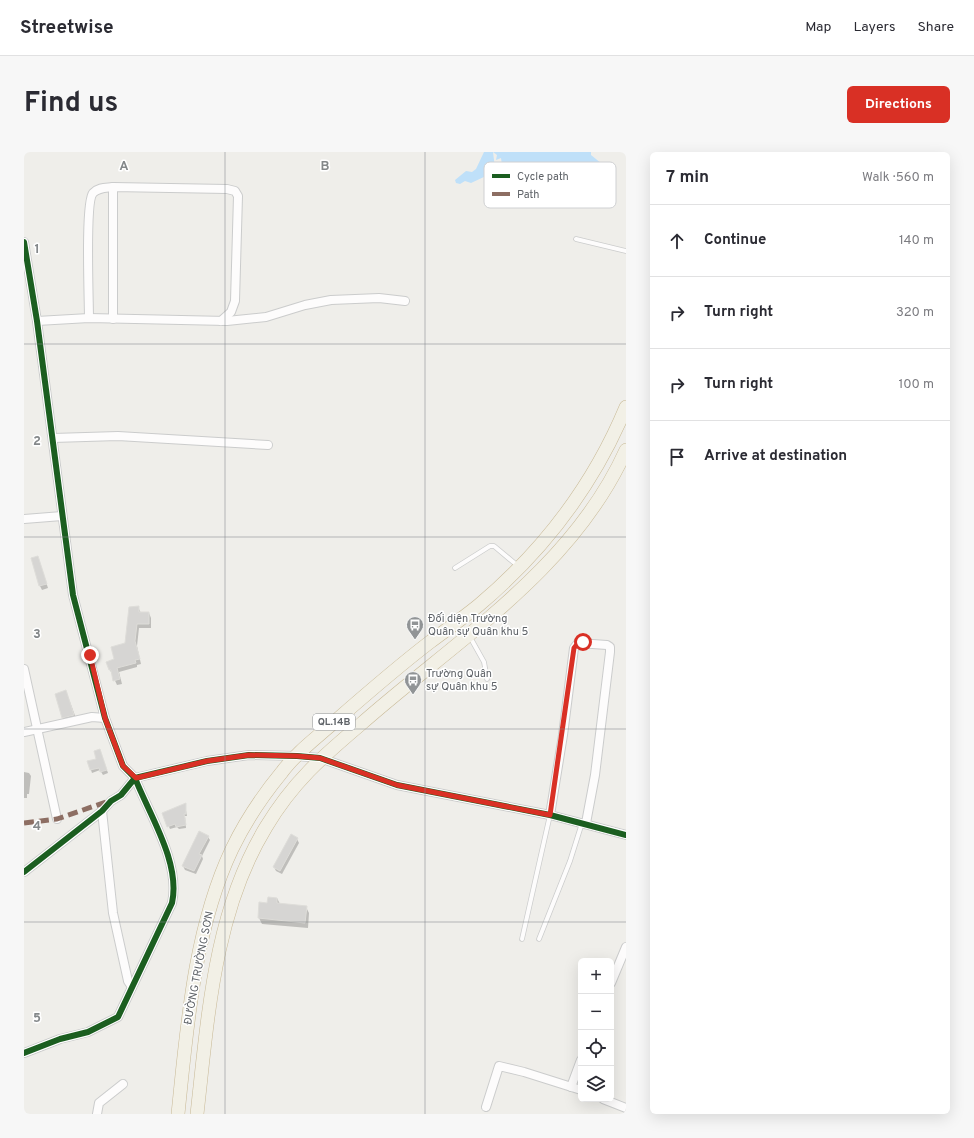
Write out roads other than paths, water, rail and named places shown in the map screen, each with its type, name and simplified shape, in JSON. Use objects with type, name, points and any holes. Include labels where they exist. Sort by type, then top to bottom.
[{"type":"highway","name":"ĐƯỜNG TRƯỜNG SƠN","points":[[178,1114],[190,1007],[203,937],[216,893],[232,850],[250,817],[282,771],[297,756],[376,685],[478,606],[520,567],[543,543],[574,503],[600,461],[626,407]]},
{"type":"highway","name":"ĐƯỜNG TRƯỜNG SƠN","points":[[197,1114],[206,1024],[227,918],[240,881],[266,827],[296,783],[320,758],[388,700],[469,635],[522,589],[574,533],[604,492],[626,450]]},
{"type":"street","points":[[89,318],[90,198],[93,193],[100,188],[113,187],[227,189],[235,191],[238,196],[235,301],[231,312],[221,321]]},
{"type":"street","points":[[113,187],[113,319]]},
{"type":"street","points":[[24,242],[37,321],[73,595],[90,655],[105,718],[123,766],[136,778],[145,803],[166,850],[172,875],[174,896],[118,1017],[88,1032],[60,1039],[24,1053]]},
{"type":"street","points":[[37,321],[89,318],[221,321],[266,317],[305,305],[331,300],[379,298],[404,301]]},
{"type":"street","points":[[53,438],[118,436],[268,445]]},
{"type":"street","points":[[24,519],[62,516]]},
{"type":"street","points":[[550,815],[574,648],[578,643],[583,642],[607,645],[610,647],[610,652],[595,775],[584,823]]},
{"type":"street","points":[[24,669],[57,819]]},
{"type":"street","points":[[24,732],[92,717],[105,718]]},
{"type":"street","points":[[24,872],[102,811],[111,800],[121,795],[136,778],[207,761],[249,755],[320,758],[397,785],[550,815],[626,835]]},
{"type":"street","points":[[102,811],[113,913],[128,981],[132,987]]},
{"type":"street","points":[[614,976],[626,947]]},
{"type":"street","points":[[486,1107],[499,1066],[578,1089]]},
{"type":"street","points":[[571,1087],[579,1066]]},
{"type":"street","points":[[97,1114],[99,1103],[123,1084]]},
{"type":"street","points":[[611,1102],[626,1108]]},
{"type":"lane","points":[[576,239],[626,251]]},
{"type":"lane","points":[[455,568],[490,546],[494,546],[520,567]]},
{"type":"lane","points":[[469,635],[484,662],[487,679]]},
{"type":"lane","points":[[522,939],[550,815]]},
{"type":"lane","points":[[539,939],[584,823]]},
{"type":"water","points":[[484,152],[493,152],[494,162],[484,162],[484,177],[471,183],[465,181],[460,184],[456,183],[455,180],[466,171],[472,172],[476,169]]},
{"type":"water","points":[[493,152],[591,152],[591,155],[600,162],[502,162],[501,158],[496,160],[497,155]]},
{"type":"place","name":"Đối diện Trường Quân sự Quân khu 5","points":[[415,640]]},
{"type":"place","name":"Trường Quân sự Quân khu 5","points":[[413,695]]}]
